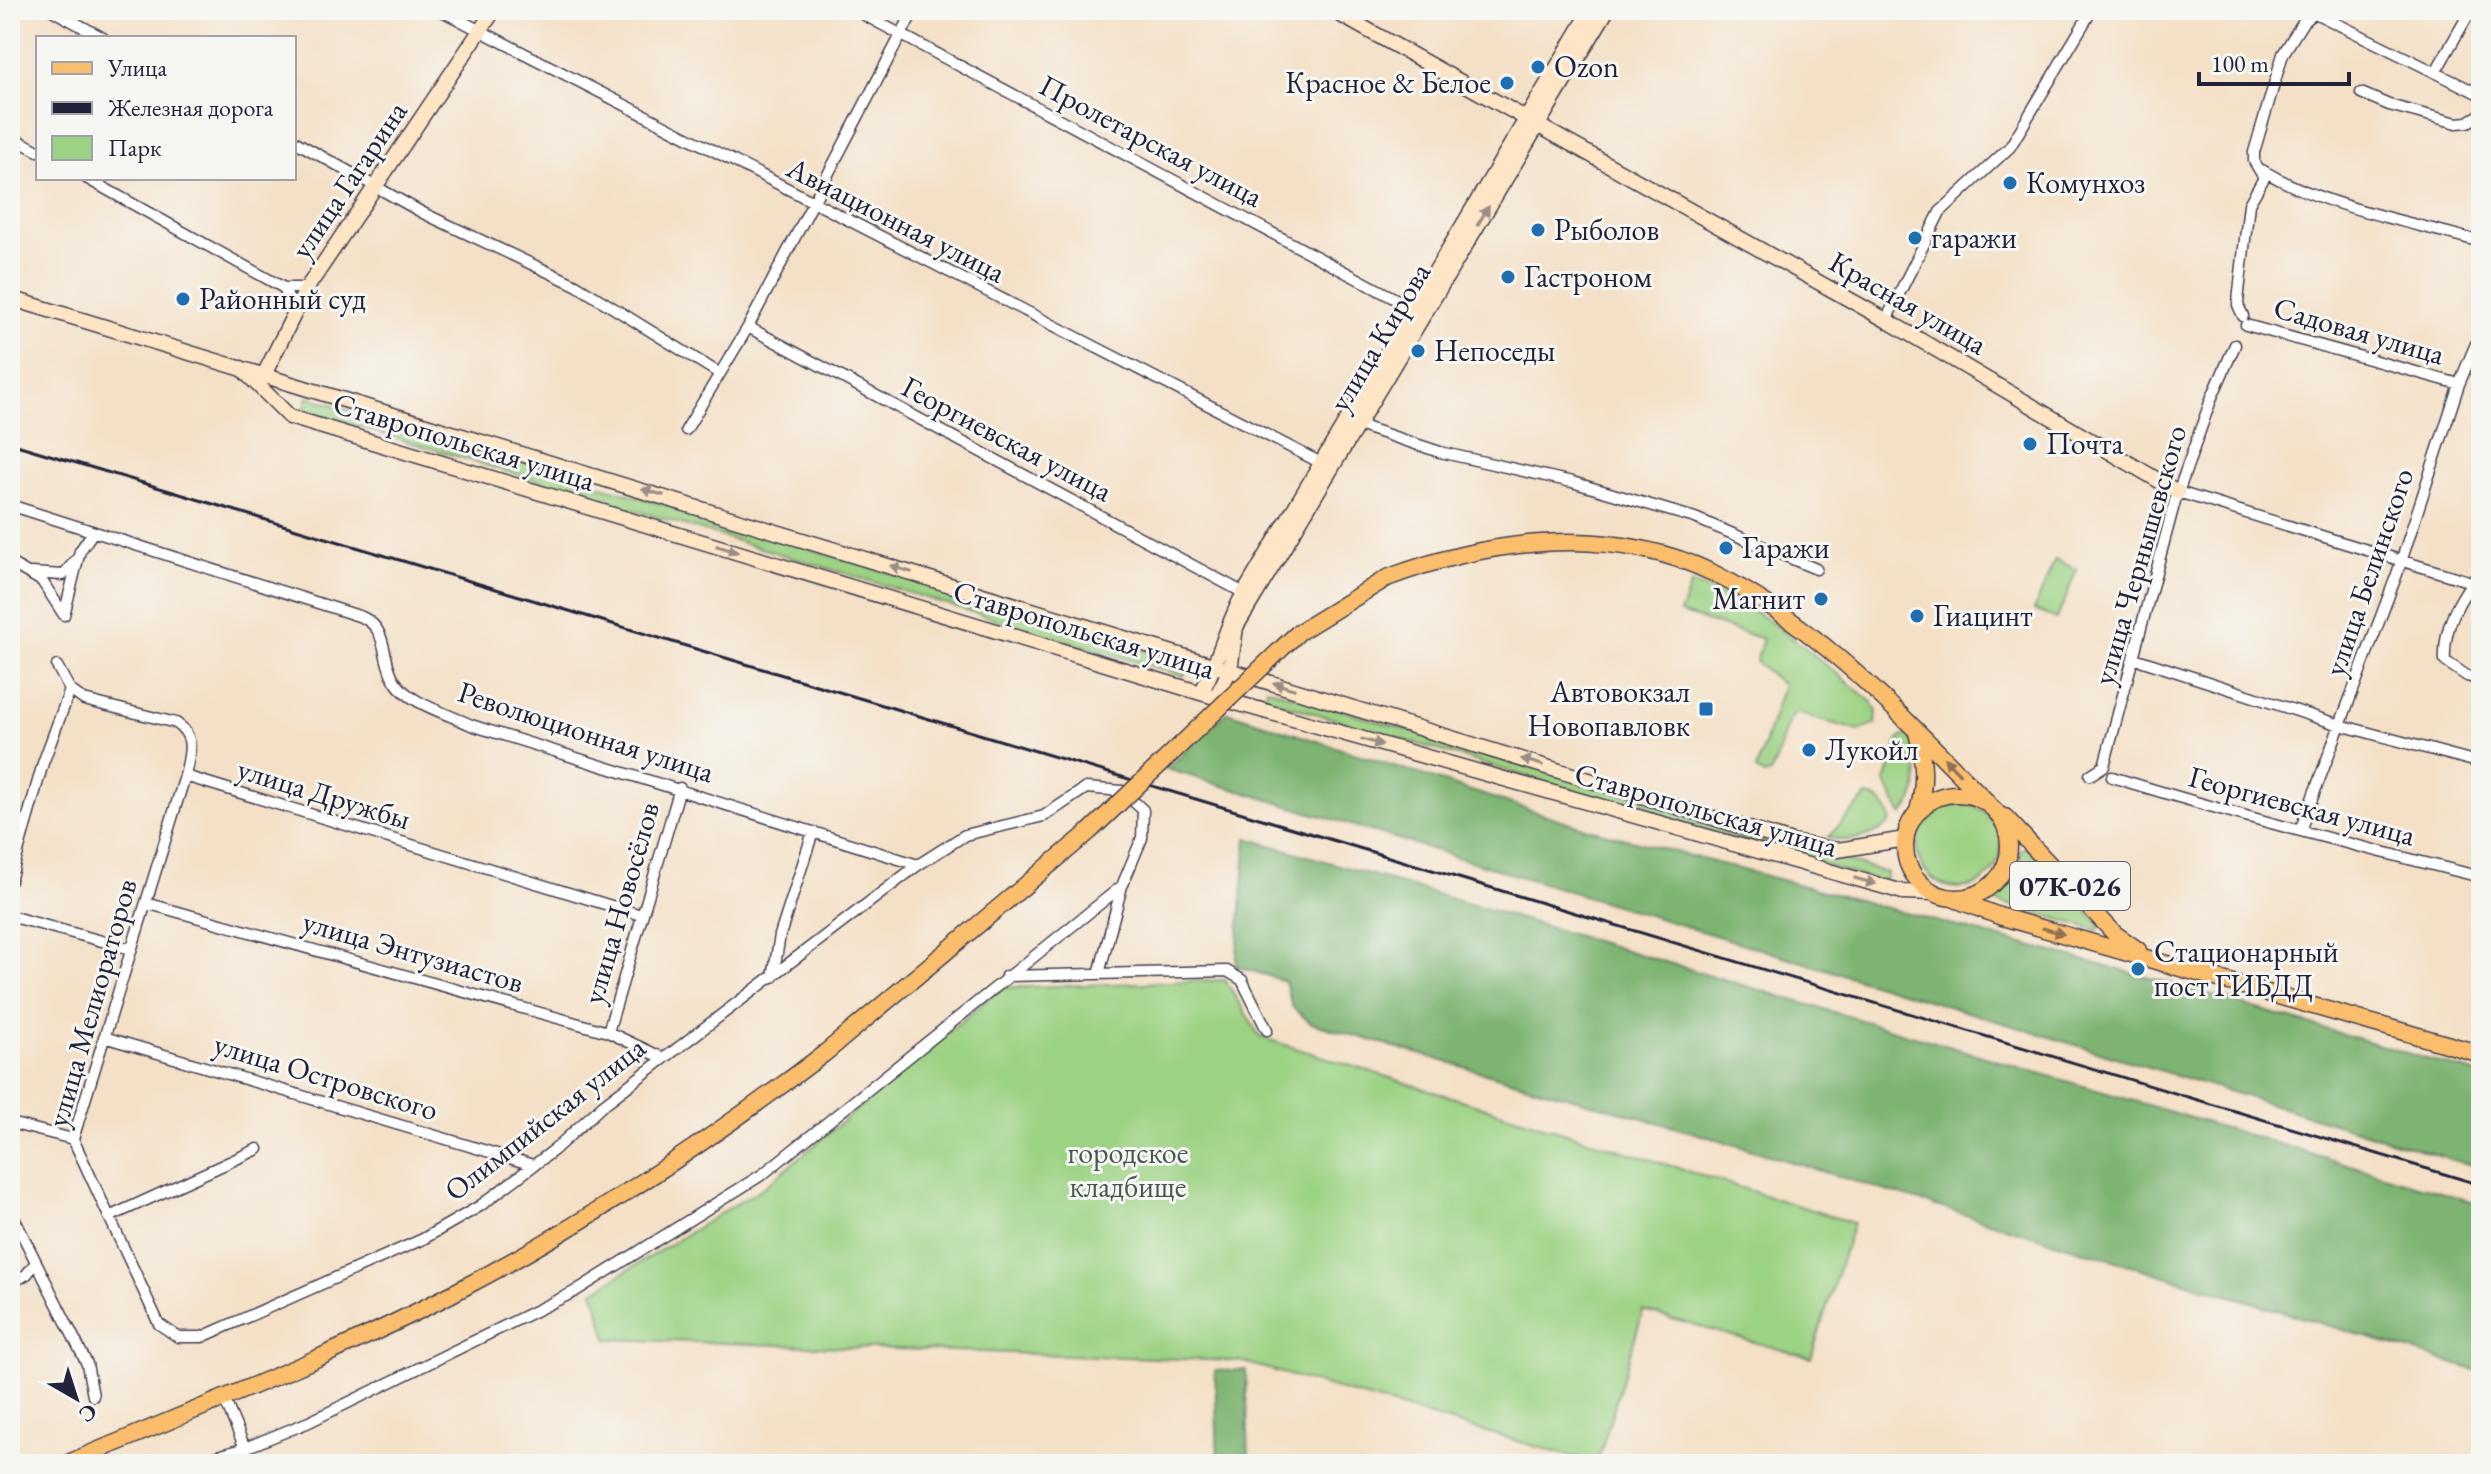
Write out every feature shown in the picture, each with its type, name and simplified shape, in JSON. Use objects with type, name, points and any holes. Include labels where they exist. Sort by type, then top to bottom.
[{"type":"main road","name":"улица Гагарина","points":[[262,379],[307,288],[494,10]]},
{"type":"main road","name":"Красная улица","points":[[1332,10],[1532,119],[1886,320],[2178,492]]},
{"type":"main road","name":"улица Кирова","points":[[1216,697],[1236,627],[1532,119],[1591,10]]},
{"type":"main road","name":"улица Кирова","points":[[1532,119],[1607,10]]},
{"type":"main road","name":"Ставропольская улица","points":[[10,298],[241,367],[262,379],[1223,667],[1792,842],[1838,850],[1905,839]]},
{"type":"main road","name":"улица Кирова","points":[[1201,693],[1223,667],[1225,631],[1244,593],[1358,425],[1418,312]]},
{"type":"main road","name":"Ставропольская улица","points":[[262,379],[290,417],[1201,693],[1903,892],[1934,893]]},
{"type":"main road","points":[[66,1464],[390,1324],[527,1252],[619,1199],[703,1143],[825,1053],[1090,831],[1299,632],[1355,594],[1387,578],[1437,559],[1540,542],[1584,543],[1672,559],[1711,572],[1775,612],[1843,664],[1917,730],[1992,807],[2009,836],[2006,864],[2000,876],[1979,893],[1952,898],[1934,893],[1914,877],[1905,852],[1905,839],[1918,811],[1925,785],[1924,760],[1917,730]]},
{"type":"main road","points":[[1918,811],[1929,801],[1958,793],[1992,807]]},
{"type":"main road","name":"07К-026","points":[[1992,807],[2115,934],[2146,955]]},
{"type":"main road","name":"07К-026","points":[[1952,898],[1999,916],[2146,955],[2481,1054]]},
{"type":"street","points":[[52,10],[99,36]]},
{"type":"street","name":"Авиационная улица","points":[[440,10],[813,205],[1328,467]]},
{"type":"street","name":"Пролетарская улица","points":[[855,10],[1418,312]]},
{"type":"street","points":[[686,430],[717,372],[748,327],[914,10]]},
{"type":"street","points":[[1886,320],[1940,212],[2010,147],[2092,10]]},
{"type":"street","points":[[2436,71],[2471,10]]},
{"type":"street","points":[[2481,95],[2313,11],[2283,54],[2254,152],[2254,161],[2262,170],[2286,184],[2481,242]]},
{"type":"street","points":[[2361,93],[2389,105],[2457,123],[2468,122],[2481,114]]},
{"type":"street","points":[[10,136],[36,150]]},
{"type":"street","points":[[296,142],[423,213],[576,285],[717,372]]},
{"type":"street","name":"Садовая улица","points":[[2262,170],[2264,178],[2249,204],[2238,305],[2244,320],[2459,384]]},
{"type":"street","points":[[90,180],[284,288],[307,288]]},
{"type":"street","points":[[284,288],[293,311]]},
{"type":"street","name":"Георгиевская улица","points":[[748,327],[1244,593]]},
{"type":"street","name":"улица Белинского","points":[[2301,828],[2401,560],[2459,384],[2481,332]]},
{"type":"street","name":"улица Чернышевского","points":[[2090,775],[2104,766],[2178,492],[2212,397],[2235,345]]},
{"type":"street","points":[[1358,425],[1440,452],[1572,482],[1695,518],[1816,569]]},
{"type":"street","name":"Красная улица","points":[[2178,492],[2476,584]]},
{"type":"street","name":"Революционная улица","points":[[10,505],[373,622],[381,633],[394,680],[408,695],[471,725],[918,865]]},
{"type":"street","points":[[29,573],[63,575],[71,568],[93,532]]},
{"type":"street","points":[[10,563],[42,581],[64,615],[80,551]]},
{"type":"street","points":[[2481,571],[2444,638],[2445,661],[2467,676],[2481,680]]},
{"type":"street","points":[[2134,658],[2340,725],[2481,763]]},
{"type":"street","points":[[57,666],[70,690],[84,700],[176,723],[187,730],[192,743],[185,776]]},
{"type":"street","points":[[10,881],[43,763],[70,690]]},
{"type":"street","name":"улица Мелиораторов","points":[[159,1324],[73,1139],[185,776]]},
{"type":"street","name":"улица Дружбы","points":[[185,776],[641,915]]},
{"type":"street","name":"Георгиевская улица","points":[[2112,777],[2249,820],[2301,828],[2481,877]]},
{"type":"street","name":"Олимпийская улица","points":[[159,1324],[178,1337],[202,1337],[423,1239],[480,1206],[663,1058],[918,865],[965,835],[1044,816],[1076,794],[1095,787],[1122,791],[1136,800],[1143,810],[1142,838],[1122,886]]},
{"type":"street","name":"улица Новосёлов","points":[[608,1032],[680,788]]},
{"type":"street","points":[[773,977],[780,935],[813,832]]},
{"type":"street","points":[[1099,974],[1122,886]]},
{"type":"street","points":[[192,1464],[245,1448],[309,1422],[574,1292],[763,1174],[1122,886]]},
{"type":"street","name":"улица Энтузиастов","points":[[146,903],[608,1032],[663,1058]]},
{"type":"street","points":[[10,916],[131,949]]},
{"type":"street","points":[[1006,976],[1227,971],[1242,980],[1267,1030]]},
{"type":"street","name":"улица Островского","points":[[104,1037],[533,1165]]},
{"type":"street","points":[[10,1123],[73,1139]]},
{"type":"street","points":[[109,1217],[258,1149]]},
{"type":"street","points":[[10,1210],[87,1364],[93,1396]]},
{"type":"street","points":[[10,1284],[27,1274],[36,1262]]},
{"type":"street","points":[[223,1396],[245,1448]]},
{"type":"green space","points":[[308,397],[1188,663],[1184,676],[304,410]]},
{"type":"green space","points":[[2055,560],[2077,569],[2057,619],[2034,610]]},
{"type":"green space","points":[[1691,584],[1739,602],[1786,633],[1872,702],[1877,711],[1875,724],[1859,731],[1796,713],[1787,726],[1770,773],[1764,775],[1756,770],[1783,685],[1756,662],[1763,639],[1680,613]]},
{"type":"green space","points":[[1267,688],[1887,873],[1884,883],[1264,698]]},
{"type":"green space","points":[[1227,712],[1589,829],[2177,985],[2481,1075],[2481,1168],[1167,769]]},
{"type":"green space","points":[[1909,733],[1918,776],[1914,797],[1902,815],[1885,782],[1899,739]]},
{"type":"green space","points":[[1867,796],[1884,804],[1891,822],[1862,837],[1844,840],[1828,837]]},
{"type":"green space","points":[[1959,804],[1982,811],[1994,823],[2001,846],[1994,869],[1982,881],[1959,888],[1936,881],[1924,869],[1917,846],[1924,823],[1936,811]]},
{"type":"green space","points":[[1247,838],[2481,1204],[2481,1372],[1716,1139],[1311,1023],[1292,1007],[1285,981],[1236,966]]},
{"type":"green space","points":[[2027,847],[2101,925],[2098,930],[1996,902],[1994,896],[2014,880],[2022,849]]},
{"type":"green space","name":"городское кладбище","points":[[1225,980],[1260,1037],[1853,1223],[1811,1358],[1643,1311],[1597,1464],[1240,1361],[607,1339],[594,1291],[767,1185],[1001,988]]},
{"type":"green space","points":[[1246,1370],[1249,1464],[1218,1464],[1215,1371]]},
{"type":"railway","points":[[10,443],[2481,1185]]},
{"type":"place","name":"Ozon","points":[[1538,67]]},
{"type":"place","name":"Красное & Белое","points":[[1507,83]]},
{"type":"place","name":"Комунхоз","points":[[2010,183]]},
{"type":"place","name":"Рыболов","points":[[1538,230]]},
{"type":"place","name":"гаражи","points":[[1915,238]]},
{"type":"place","name":"Гастроном","points":[[1508,277]]},
{"type":"place","name":"Районный суд","points":[[183,299]]},
{"type":"place","name":"Непоседы","points":[[1418,351]]},
{"type":"place","name":"Почта","points":[[2030,444]]},
{"type":"place","name":"Гаражи","points":[[1726,548]]},
{"type":"place","name":"Магнит","points":[[1821,599]]},
{"type":"place","name":"Гиацинт","points":[[1917,616]]},
{"type":"place","name":"Автовокзал Новопавловк","points":[[1706,709]]},
{"type":"place","name":"Лукойл","points":[[1809,750]]},
{"type":"place","name":"Стационарный пост ГИБДД","points":[[2138,969]]}]
